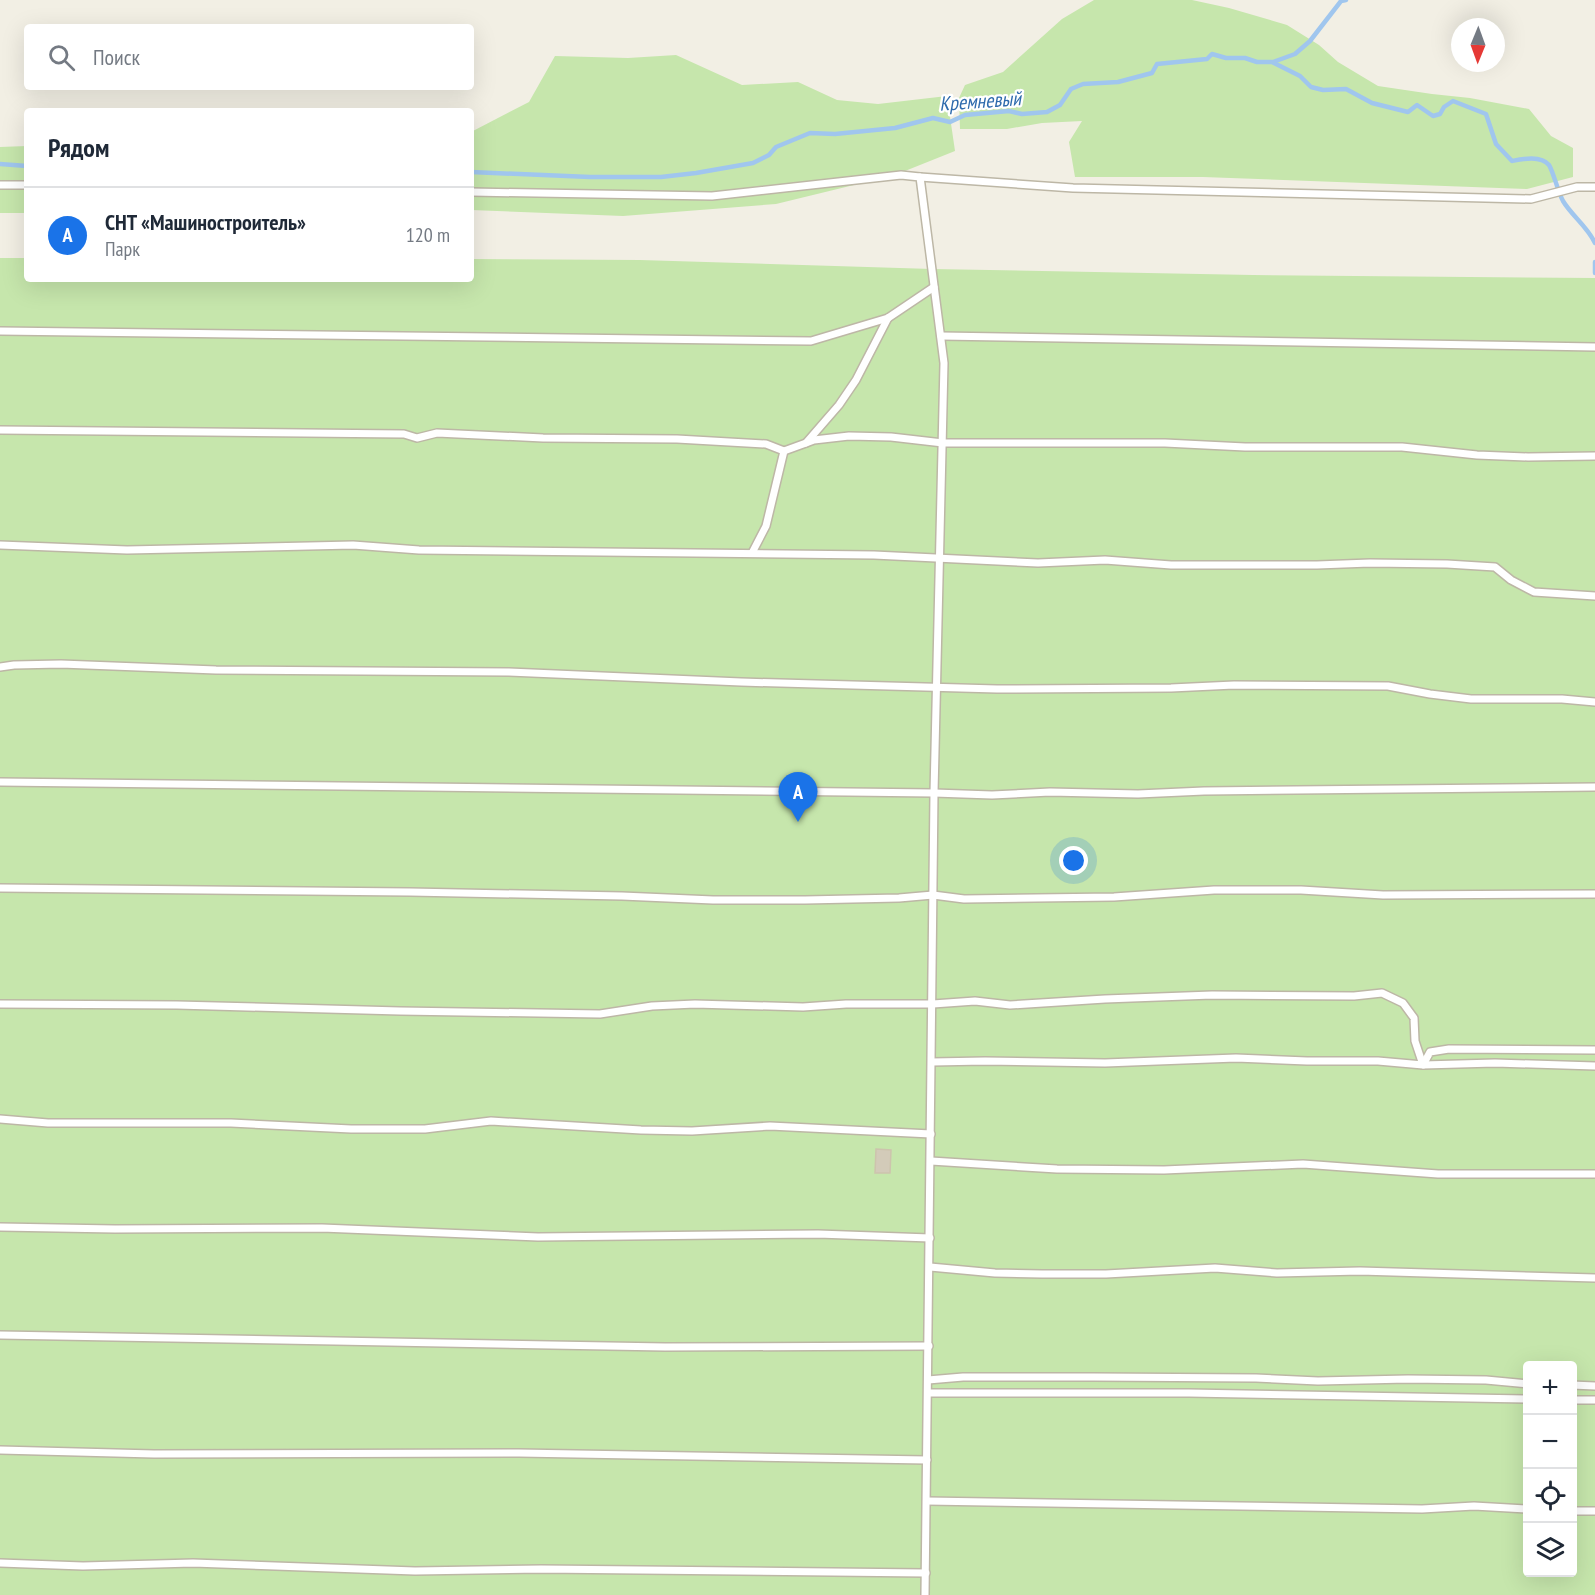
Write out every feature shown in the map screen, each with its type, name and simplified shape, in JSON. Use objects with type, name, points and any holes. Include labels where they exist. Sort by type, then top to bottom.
[{"type":"lane","points":[[474,192],[712,196],[901,175],[1073,188],[1531,199],[1577,187],[1595,187]]},
{"type":"lane","points":[[920,177],[944,363],[934,793],[925,1595]]},
{"type":"lane","points":[[0,185],[24,185]]},
{"type":"lane","points":[[0,331],[811,341],[888,318],[934,287]]},
{"type":"lane","points":[[806,443],[839,405],[856,380],[888,318]]},
{"type":"lane","points":[[941,336],[1595,347]]},
{"type":"lane","points":[[0,430],[404,434],[417,438],[437,433],[766,444],[784,452],[814,440],[849,436],[891,437],[943,443],[1165,443],[1245,447],[1402,447],[1477,455],[1595,456]]},
{"type":"lane","points":[[752,553],[766,526],[784,452]]},
{"type":"lane","points":[[0,545],[127,550],[353,545],[440,550],[752,553],[1038,563],[1105,560],[1171,565],[1447,564],[1495,567],[1511,580],[1534,592],[1595,596]]},
{"type":"lane","points":[[0,667],[61,664],[216,670],[509,672],[937,688],[1388,686],[1471,699],[1562,699],[1595,702]]},
{"type":"lane","points":[[0,782],[992,795],[1050,792],[1138,794],[1595,787]]},
{"type":"lane","points":[[0,888],[410,892],[713,900],[863,899],[933,895],[964,899],[1114,897],[1214,890],[1301,890],[1383,895],[1595,894]]},
{"type":"lane","points":[[0,1004],[188,1005],[600,1014],[652,1006],[695,1004],[803,1007],[975,1001],[1010,1005],[1178,996],[1354,996],[1382,993],[1403,1003],[1414,1018],[1415,1041],[1423,1065]]},
{"type":"lane","points":[[1423,1065],[1430,1052],[1449,1049],[1595,1050]]},
{"type":"lane","points":[[932,1062],[1105,1063],[1236,1058],[1378,1061],[1423,1065],[1495,1063],[1595,1066]]},
{"type":"lane","points":[[0,1119],[48,1122],[220,1123],[351,1129],[425,1129],[490,1121],[651,1130],[692,1131],[770,1126],[931,1134]]},
{"type":"lane","points":[[931,1161],[1057,1169],[1164,1170],[1303,1164],[1438,1174],[1595,1174]]},
{"type":"lane","points":[[0,1227],[322,1228],[538,1237],[818,1234],[930,1238]]},
{"type":"lane","points":[[930,1267],[994,1274],[1106,1274],[1215,1269],[1277,1273],[1439,1272],[1515,1277],[1595,1278]]},
{"type":"lane","points":[[0,1335],[665,1347],[928,1346]]},
{"type":"lane","points":[[928,1380],[963,1377],[1094,1377],[1486,1380],[1523,1384]]},
{"type":"lane","points":[[1577,1385],[1595,1386]]},
{"type":"lane","points":[[928,1394],[1189,1393],[1523,1399]]},
{"type":"lane","points":[[1577,1400],[1595,1400]]},
{"type":"lane","points":[[0,1450],[154,1454],[519,1453],[927,1460]]},
{"type":"lane","points":[[927,1501],[1422,1509],[1474,1506],[1523,1509]]},
{"type":"lane","points":[[1577,1510],[1595,1511]]},
{"type":"lane","points":[[0,1563],[82,1566],[193,1563],[414,1572],[552,1569],[926,1573]]},
{"type":"green space","points":[[1094,0],[1192,0],[1229,8],[1287,25],[1319,45],[1338,62],[1378,86],[1470,98],[1529,109],[1551,136],[1573,148],[1573,177],[1527,189],[1203,177],[1075,177],[1069,142],[1082,121],[1042,123],[1007,129],[960,129],[959,98],[965,85],[1003,72],[1062,19]]},
{"type":"green space","points":[[676,55],[742,85],[798,82],[837,100],[878,104],[947,96],[955,151],[895,175],[776,204],[623,216],[474,210],[474,130],[529,102],[555,56],[628,58]]},
{"type":"green space","points":[[24,146],[24,213],[0,213],[0,147]]},
{"type":"green space","points":[[0,258],[24,258],[24,282],[474,282],[474,259],[640,260],[932,269],[1253,275],[1595,278],[1595,1595],[0,1595]]},
{"type":"building","points":[[876,1149],[891,1150],[890,1173],[875,1173]]},
{"type":"waterway","points":[[1273,62],[1295,54],[1310,41],[1341,1],[1346,0]]},
{"type":"waterway","name":"Кремневый","points":[[474,172],[590,177],[661,177],[696,173],[753,163],[769,155],[776,147],[810,133],[835,134],[895,128],[933,118],[950,122],[965,115],[1009,111],[1022,114],[1047,112],[1060,105],[1071,89],[1083,84],[1118,82],[1152,73],[1157,64],[1207,59],[1212,54],[1226,58],[1272,62],[1300,76],[1311,87],[1323,90],[1346,89],[1372,103],[1408,112],[1417,105],[1433,116],[1440,114],[1444,107],[1453,101],[1486,114],[1496,144],[1512,161],[1536,159],[1549,165],[1563,201],[1595,243]]},
{"type":"waterway","name":"Кремневый","points":[[0,164],[24,166]]},
{"type":"waterway","name":"Кремневый","points":[[1595,262],[1595,273]]},
{"type":"place","name":"СНТ «Машиностроитель»","points":[[798,822]]}]
